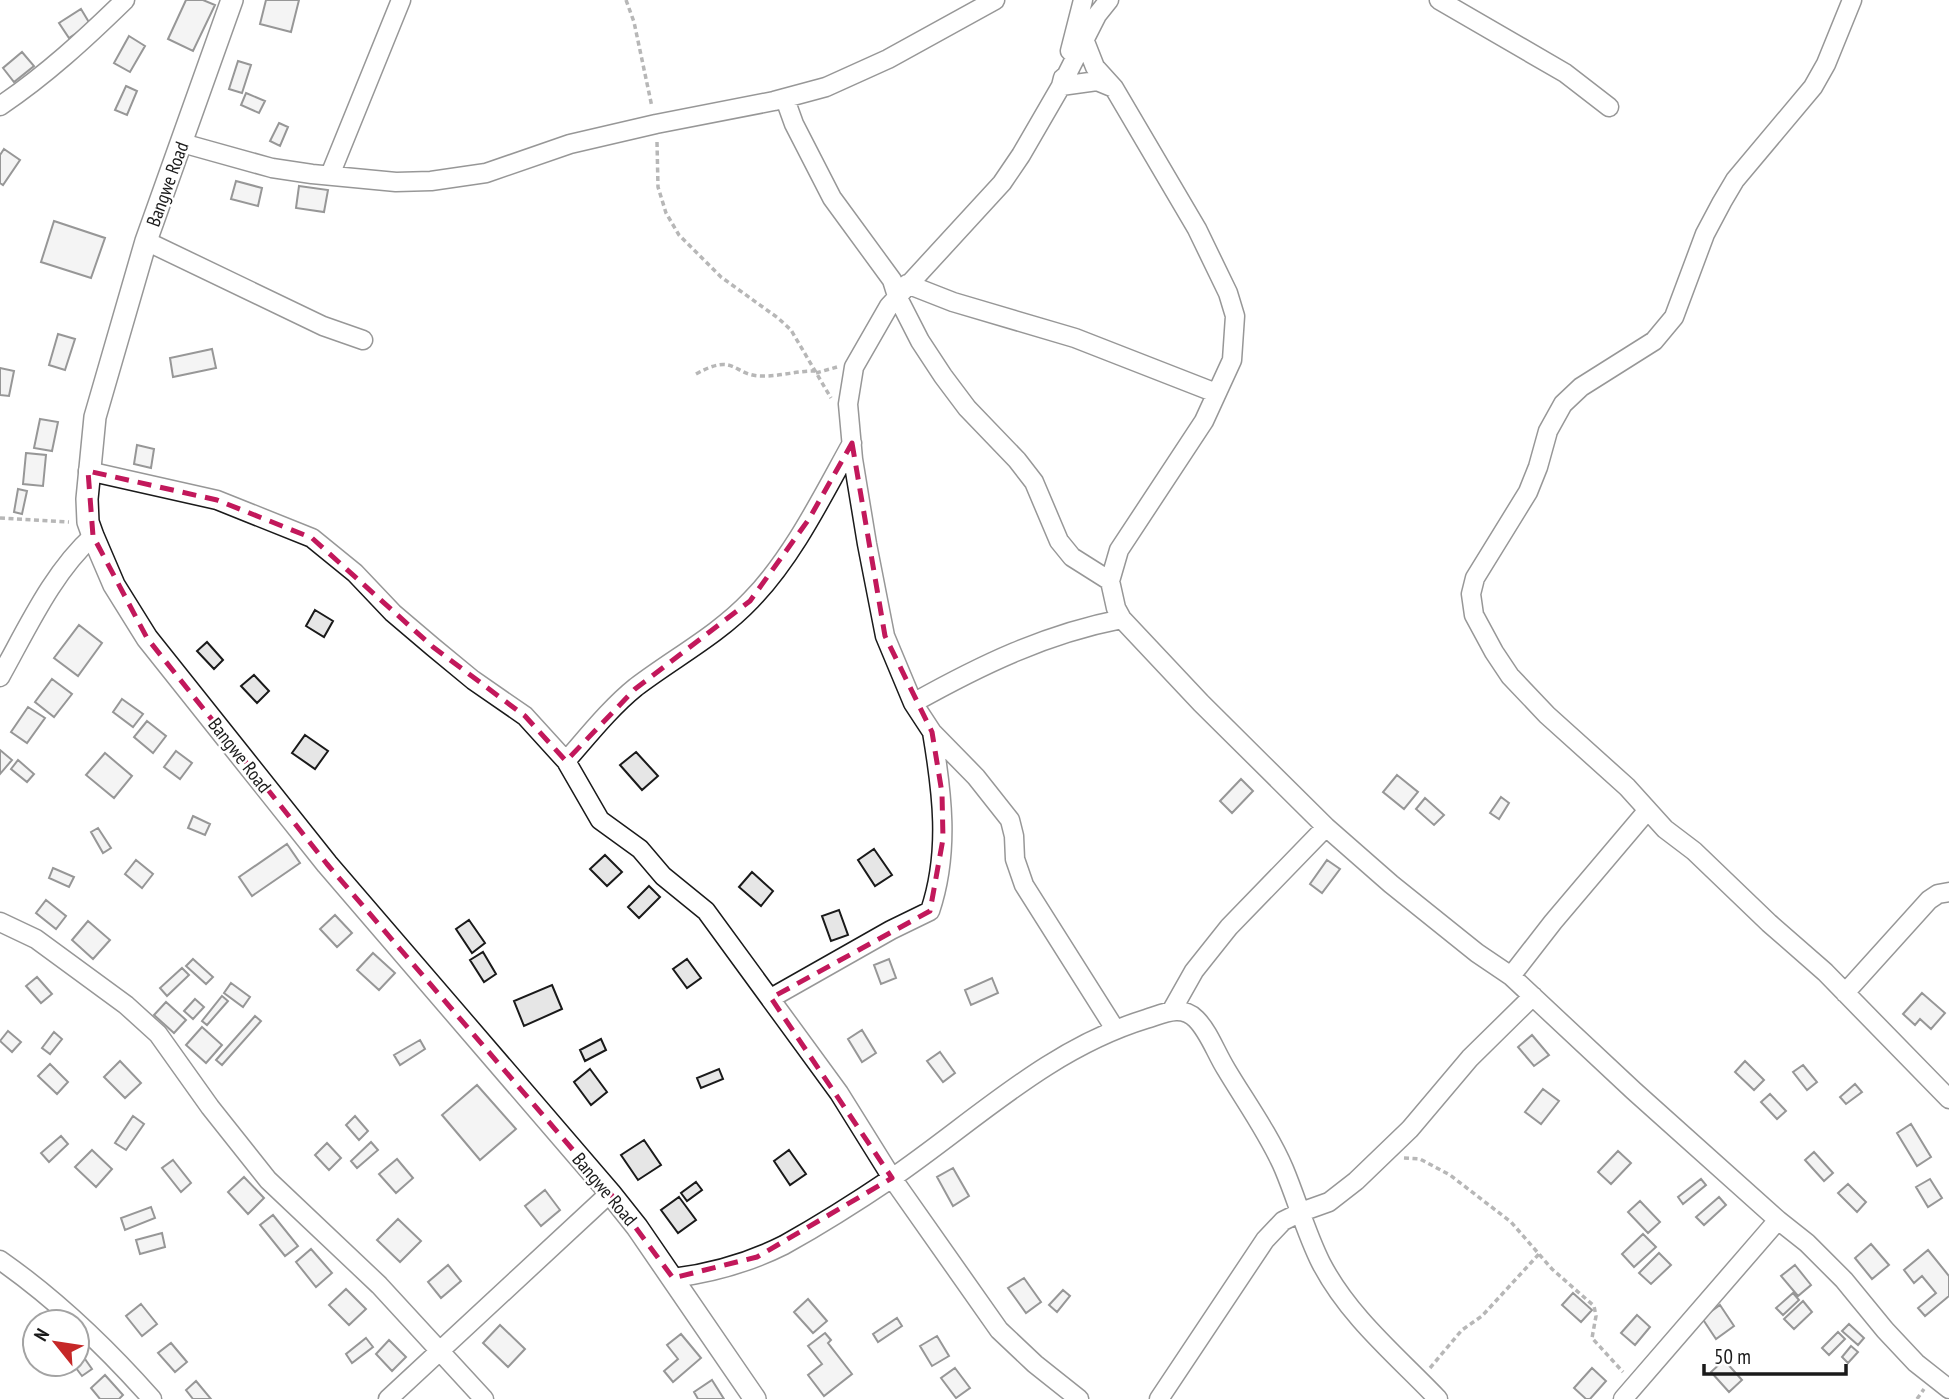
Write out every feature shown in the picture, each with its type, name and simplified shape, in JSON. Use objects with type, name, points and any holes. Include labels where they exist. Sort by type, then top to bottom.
[{"type":"street","points":[[0,106],[51,70],[87,39],[125,0]]},
{"type":"street","name":"Bangwe Road","points":[[232,0],[146,241],[114,346],[95,417],[88,471],[90,529],[114,585],[147,638],[327,864],[610,1193],[673,1278],[755,1399]]},
{"type":"street","points":[[330,176],[401,0]]},
{"type":"street","points":[[182,143],[272,168],[330,176],[431,181],[486,173],[570,144],[826,88],[888,59],[995,0]]},
{"type":"street","points":[[1109,0],[1097,15],[1061,86],[1002,183],[902,290],[871,336],[854,367],[848,404],[867,544],[885,636],[913,703],[932,732],[976,777],[1010,820],[1015,859],[1024,885],[1115,1029]]},
{"type":"street","points":[[1439,0],[1565,73],[1609,107]]},
{"type":"street","points":[[1852,0],[1826,64],[1813,87],[1735,180],[1722,202],[1705,234],[1674,317],[1654,341],[1581,387],[1558,413],[1548,431],[1528,492],[1475,578],[1471,594],[1474,615],[1481,631],[1510,676],[1548,715],[1627,787],[1647,811],[1694,851],[1845,993],[1949,1099]]},
{"type":"street","points":[[1061,86],[1080,1]]},
{"type":"street","points":[[1084,39],[1095,67],[1114,88],[1197,229],[1228,293],[1235,316],[1232,360],[1204,421],[1119,550],[1110,581],[1116,608],[1122,619],[1210,713],[1326,827],[1410,899],[1511,976],[1634,1091],[1778,1220],[1807,1242],[1916,1363],[1949,1389]]},
{"type":"street","points":[[1061,86],[1097,81],[1114,88]]},
{"type":"street","points":[[785,99],[811,159],[832,198],[858,236],[902,290],[920,341],[943,376],[967,408],[1017,460],[1034,482],[1059,541],[1072,557],[1110,581]]},
{"type":"street","points":[[146,241],[323,326],[363,340]]},
{"type":"street","points":[[902,290],[953,302],[1074,338],[1216,393]]},
{"type":"street","points":[[566,761],[635,689],[682,656],[750,601],[771,576],[809,519],[852,443]]},
{"type":"street","points":[[88,471],[217,500],[312,538],[355,573],[393,613],[433,647],[473,680],[525,716],[566,761],[600,820],[640,849],[663,876],[706,911],[839,1093],[891,1178],[999,1330],[1035,1364],[1079,1399]]},
{"type":"street","points":[[0,677],[90,529]]},
{"type":"street","points":[[913,703],[1031,643],[1122,619]]},
{"type":"street","points":[[771,998],[930,911],[937,892],[943,839],[942,793],[932,732]]},
{"type":"street","points":[[1511,976],[1647,811]]},
{"type":"street","points":[[1172,1010],[1194,971],[1229,927],[1326,827]]},
{"type":"street","points":[[1845,993],[1929,900],[1938,894],[1949,892]]},
{"type":"street","points":[[0,922],[36,939],[126,1005],[158,1034],[210,1107],[268,1180],[379,1285],[484,1399]]},
{"type":"street","points":[[1159,1399],[1265,1240],[1283,1221],[1329,1202],[1356,1181],[1410,1129],[1470,1058],[1533,996]]},
{"type":"street","points":[[673,1278],[706,1274],[786,1244],[891,1178],[1054,1060],[1115,1029],[1172,1010],[1184,1011],[1195,1017],[1208,1037],[1283,1167],[1321,1263],[1370,1331],[1438,1399]]},
{"type":"street","points":[[388,1399],[442,1352],[610,1193]]},
{"type":"street","points":[[1623,1399],[1778,1220]]},
{"type":"street","points":[[0,1260],[41,1289],[92,1335],[152,1399]]},
{"type":"path","points":[[626,0],[634,22],[645,84],[656,124],[658,187],[666,213],[679,235],[721,276],[791,330],[829,396],[849,412]]},
{"type":"path","points":[[695,374],[712,365],[725,364],[760,376],[814,371]]},
{"type":"path","points":[[0,518],[90,529]]},
{"type":"path","points":[[1381,1156],[1420,1160],[1451,1175],[1511,1222],[1552,1269],[1594,1306],[1596,1316],[1592,1338],[1635,1385]]},
{"type":"path","points":[[1420,1380],[1455,1337],[1482,1316],[1539,1254]]},
{"type":"highlighted area","points":[[852,443],[885,636],[932,732],[942,793],[943,839],[930,911],[771,998],[892,1178],[757,1257],[673,1278],[610,1193],[327,864],[147,638],[93,536],[88,471],[217,500],[312,538],[433,647],[525,716],[566,761],[635,689],[750,601],[809,519]]},
{"type":"building","points":[[186,0],[203,0],[215,5],[193,51],[168,39]]},
{"type":"building","points":[[266,0],[299,0],[291,32],[260,24]]},
{"type":"building","points":[[81,9],[90,24],[69,38],[59,23]]},
{"type":"building","points":[[129,36],[145,46],[130,72],[114,63]]},
{"type":"building","points":[[22,52],[34,66],[14,82],[3,68]]},
{"type":"building","points":[[238,61],[251,65],[242,93],[229,89]]},
{"type":"building","points":[[126,86],[137,91],[127,115],[115,110]]},
{"type":"building","points":[[246,93],[265,101],[259,113],[241,105]]},
{"type":"building","points":[[279,123],[288,127],[280,146],[270,141]]},
{"type":"building","points":[[4,149],[20,160],[3,185],[0,183],[0,155]]},
{"type":"building","points":[[236,181],[262,188],[258,206],[231,199]]},
{"type":"building","points":[[299,186],[328,190],[324,212],[296,208]]},
{"type":"building","points":[[54,221],[105,238],[91,278],[41,262]]},
{"type":"building","points":[[58,334],[75,339],[65,370],[49,365]]},
{"type":"building","points":[[212,349],[216,368],[173,377],[170,358]]},
{"type":"building","points":[[0,368],[14,371],[9,396],[0,395]]},
{"type":"building","points":[[40,419],[58,422],[52,451],[34,448]]},
{"type":"building","points":[[137,445],[154,449],[151,468],[134,464]]},
{"type":"building","points":[[26,453],[46,455],[43,486],[23,484]]},
{"type":"building","points":[[18,489],[27,491],[22,514],[14,512]]},
{"type":"building","points":[[315,610],[333,621],[324,637],[306,626]]},
{"type":"building","points":[[79,625],[102,643],[78,676],[54,658]]},
{"type":"building","points":[[207,642],[223,660],[214,669],[197,651]]},
{"type":"building","points":[[254,675],[269,691],[257,703],[241,686]]},
{"type":"building","points":[[52,679],[72,694],[54,717],[35,702]]},
{"type":"building","points":[[122,699],[143,714],[133,727],[113,712]]},
{"type":"building","points":[[28,707],[45,718],[27,743],[11,732]]},
{"type":"building","points":[[147,721],[166,736],[153,753],[134,737]]},
{"type":"building","points":[[305,735],[328,751],[315,769],[292,753]]},
{"type":"building","points":[[0,750],[12,760],[0,774]]},
{"type":"building","points":[[176,751],[192,763],[180,779],[164,767]]},
{"type":"building","points":[[636,752],[658,776],[642,790],[620,765]]},
{"type":"building","points":[[105,753],[132,776],[114,798],[86,775]]},
{"type":"building","points":[[18,760],[34,774],[27,782],[11,769]]},
{"type":"building","points":[[1397,775],[1418,792],[1404,809],[1383,792]]},
{"type":"building","points":[[1241,779],[1253,791],[1232,813],[1220,801]]},
{"type":"building","points":[[1501,797],[1509,803],[1499,819],[1490,813]]},
{"type":"building","points":[[1425,798],[1444,815],[1434,825],[1416,809]]},
{"type":"building","points":[[193,816],[210,824],[205,835],[188,828]]},
{"type":"building","points":[[98,828],[111,848],[103,853],[91,832]]},
{"type":"building","points":[[287,844],[300,863],[252,896],[239,877]]},
{"type":"building","points":[[874,849],[892,875],[875,886],[858,860]]},
{"type":"building","points":[[605,855],[622,872],[607,886],[590,869]]},
{"type":"building","points":[[136,860],[153,874],[142,888],[125,874]]},
{"type":"building","points":[[1327,860],[1340,869],[1322,893],[1310,884]]},
{"type":"building","points":[[53,868],[74,877],[69,887],[49,878]]},
{"type":"building","points":[[752,872],[773,891],[761,906],[739,887]]},
{"type":"building","points":[[649,886],[660,897],[639,918],[628,907]]},
{"type":"building","points":[[46,900],[66,916],[56,929],[36,913]]},
{"type":"building","points":[[839,910],[848,935],[831,941],[822,916]]},
{"type":"building","points":[[335,915],[352,933],[337,947],[320,929]]},
{"type":"building","points":[[469,920],[485,943],[472,953],[456,929]]},
{"type":"building","points":[[88,921],[110,940],[93,959],[72,940]]},
{"type":"building","points":[[483,952],[496,974],[484,982],[470,960]]},
{"type":"building","points":[[373,953],[395,973],[379,990],[357,970]]},
{"type":"building","points":[[193,959],[213,977],[206,984],[186,966]]},
{"type":"building","points":[[687,959],[701,978],[687,988],[673,969]]},
{"type":"building","points":[[889,959],[896,978],[881,984],[874,965]]},
{"type":"building","points":[[182,968],[189,975],[167,996],[160,988]]},
{"type":"building","points":[[37,977],[52,994],[41,1003],[26,986]]},
{"type":"building","points":[[992,978],[998,993],[971,1005],[965,990]]},
{"type":"building","points":[[231,983],[250,997],[243,1007],[224,993]]},
{"type":"building","points":[[552,985],[562,1009],[524,1026],[514,1001]]},
{"type":"building","points":[[1922,993],[1945,1013],[1931,1029],[1920,1019],[1915,1025],[1903,1014]]},
{"type":"building","points":[[222,996],[228,1001],[207,1025],[202,1021]]},
{"type":"building","points":[[195,999],[204,1007],[193,1019],[184,1011]]},
{"type":"building","points":[[166,1002],[186,1020],[174,1033],[154,1015]]},
{"type":"building","points":[[255,1016],[261,1021],[222,1065],[216,1060]]},
{"type":"building","points":[[202,1027],[222,1045],[206,1063],[186,1045]]},
{"type":"building","points":[[862,1030],[876,1053],[862,1062],[848,1039]]},
{"type":"building","points":[[8,1031],[21,1042],[12,1052],[0,1041]]},
{"type":"building","points":[[54,1032],[62,1039],[50,1054],[42,1048]]},
{"type":"building","points":[[1532,1035],[1549,1055],[1534,1066],[1518,1047]]},
{"type":"building","points":[[601,1039],[606,1050],[585,1061],[580,1050]]},
{"type":"building","points":[[420,1040],[425,1049],[400,1065],[394,1055]]},
{"type":"building","points":[[940,1052],[955,1073],[943,1082],[927,1061]]},
{"type":"building","points":[[120,1061],[141,1083],[125,1098],[104,1077]]},
{"type":"building","points":[[1745,1061],[1764,1080],[1754,1090],[1735,1072]]},
{"type":"building","points":[[50,1064],[68,1082],[57,1094],[38,1076]]},
{"type":"building","points":[[1803,1065],[1817,1082],[1807,1090],[1793,1072]]},
{"type":"building","points":[[590,1069],[607,1092],[591,1105],[574,1082]]},
{"type":"building","points":[[719,1069],[723,1079],[701,1088],[697,1078]]},
{"type":"building","points":[[1855,1084],[1862,1092],[1846,1104],[1840,1097]]},
{"type":"building","points":[[477,1085],[516,1129],[480,1160],[442,1115]]},
{"type":"building","points":[[1543,1089],[1559,1101],[1541,1124],[1525,1112]]},
{"type":"building","points":[[1770,1094],[1786,1111],[1777,1119],[1761,1102]]},
{"type":"building","points":[[133,1116],[144,1124],[126,1150],[115,1143]]},
{"type":"building","points":[[355,1116],[368,1131],[359,1140],[346,1125]]},
{"type":"building","points":[[1911,1124],[1931,1157],[1917,1166],[1897,1133]]},
{"type":"building","points":[[61,1136],[68,1144],[49,1162],[41,1153]]},
{"type":"building","points":[[644,1140],[661,1165],[638,1180],[621,1155]]},
{"type":"building","points":[[371,1142],[378,1150],[357,1168],[351,1161]]},
{"type":"building","points":[[327,1143],[341,1158],[329,1170],[315,1155]]},
{"type":"building","points":[[92,1150],[112,1169],[96,1187],[75,1167]]},
{"type":"building","points":[[789,1150],[806,1174],[790,1185],[774,1161]]},
{"type":"building","points":[[1618,1151],[1631,1163],[1611,1184],[1598,1172]]},
{"type":"building","points":[[1814,1152],[1833,1173],[1824,1181],[1805,1160]]},
{"type":"building","points":[[397,1159],[413,1178],[396,1193],[379,1174]]},
{"type":"building","points":[[173,1160],[191,1183],[181,1192],[162,1168]]},
{"type":"building","points":[[953,1168],[969,1196],[953,1206],[937,1177]]},
{"type":"building","points":[[244,1177],[264,1198],[248,1214],[228,1192]]},
{"type":"building","points":[[1701,1179],[1706,1185],[1683,1204],[1678,1197]]},
{"type":"building","points":[[1930,1179],[1942,1198],[1928,1207],[1916,1187]]},
{"type":"building","points":[[696,1182],[702,1190],[687,1201],[681,1193]]},
{"type":"building","points":[[1848,1184],[1866,1202],[1857,1212],[1838,1193]]},
{"type":"building","points":[[545,1190],[560,1210],[541,1226],[525,1206]]},
{"type":"building","points":[[679,1197],[696,1220],[678,1233],[661,1210]]},
{"type":"building","points":[[1719,1197],[1726,1205],[1704,1225],[1696,1217]]},
{"type":"building","points":[[1640,1201],[1660,1222],[1648,1233],[1628,1212]]},
{"type":"building","points":[[151,1207],[155,1218],[125,1230],[121,1218]]},
{"type":"building","points":[[273,1215],[298,1246],[285,1256],[260,1225]]},
{"type":"building","points":[[398,1219],[421,1241],[400,1262],[377,1240]]},
{"type":"building","points":[[162,1233],[165,1247],[140,1254],[136,1240]]},
{"type":"building","points":[[1643,1234],[1656,1247],[1634,1267],[1622,1254]]},
{"type":"building","points":[[1871,1244],[1889,1265],[1872,1279],[1855,1258]]},
{"type":"building","points":[[311,1249],[332,1273],[316,1287],[296,1262]]},
{"type":"building","points":[[1928,1250],[1949,1276],[1949,1296],[1925,1316],[1918,1308],[1936,1293],[1922,1276],[1914,1283],[1904,1270]]},
{"type":"building","points":[[1659,1253],[1671,1265],[1651,1284],[1639,1273]]},
{"type":"building","points":[[448,1265],[461,1281],[441,1298],[428,1282]]},
{"type":"building","points":[[1795,1265],[1811,1285],[1798,1296],[1781,1276]]},
{"type":"building","points":[[1024,1278],[1041,1302],[1026,1313],[1008,1288]]},
{"type":"building","points":[[346,1289],[366,1309],[349,1325],[329,1305]]},
{"type":"building","points":[[1063,1290],[1070,1296],[1057,1312],[1049,1305]]},
{"type":"building","points":[[1573,1293],[1592,1310],[1581,1322],[1562,1305]]},
{"type":"building","points":[[1793,1293],[1799,1300],[1783,1315],[1776,1308]]},
{"type":"building","points":[[808,1299],[827,1321],[813,1333],[794,1312]]},
{"type":"building","points":[[1803,1301],[1812,1312],[1794,1329],[1784,1319]]},
{"type":"building","points":[[141,1304],[157,1324],[142,1336],[126,1316]]},
{"type":"building","points":[[1720,1305],[1734,1326],[1716,1339],[1702,1318]]},
{"type":"building","points":[[1637,1315],[1650,1327],[1635,1345],[1621,1333]]},
{"type":"building","points":[[897,1318],[902,1326],[878,1342],[873,1334]]},
{"type":"building","points":[[1849,1324],[1864,1338],[1858,1345],[1842,1331]]},
{"type":"building","points":[[500,1325],[525,1349],[508,1367],[483,1343]]},
{"type":"building","points":[[1838,1332],[1845,1339],[1829,1355],[1822,1348]]},
{"type":"building","points":[[825,1333],[831,1340],[828,1343],[852,1374],[824,1396],[808,1375],[822,1364],[808,1346]]},
{"type":"building","points":[[681,1334],[701,1358],[673,1382],[664,1371],[678,1359],[667,1345]]},
{"type":"building","points":[[937,1336],[949,1356],[932,1366],[920,1346]]},
{"type":"building","points":[[366,1338],[373,1347],[352,1363],[346,1354]]},
{"type":"building","points":[[389,1340],[406,1357],[392,1371],[376,1354]]},
{"type":"building","points":[[171,1343],[187,1362],[175,1372],[158,1353]]},
{"type":"building","points":[[1851,1346],[1858,1352],[1848,1363],[1842,1357]]},
{"type":"building","points":[[1724,1360],[1742,1380],[1729,1392],[1711,1372]]},
{"type":"building","points":[[955,1368],[970,1388],[956,1398],[941,1378]]},
{"type":"building","points":[[1592,1368],[1606,1381],[1590,1399],[1586,1399],[1574,1388]]},
{"type":"building","points":[[105,1375],[123,1395],[119,1399],[100,1399],[91,1388]]},
{"type":"building","points":[[712,1380],[724,1399],[698,1399],[694,1392]]},
{"type":"building","points":[[196,1381],[211,1399],[193,1399],[186,1390]]}]
